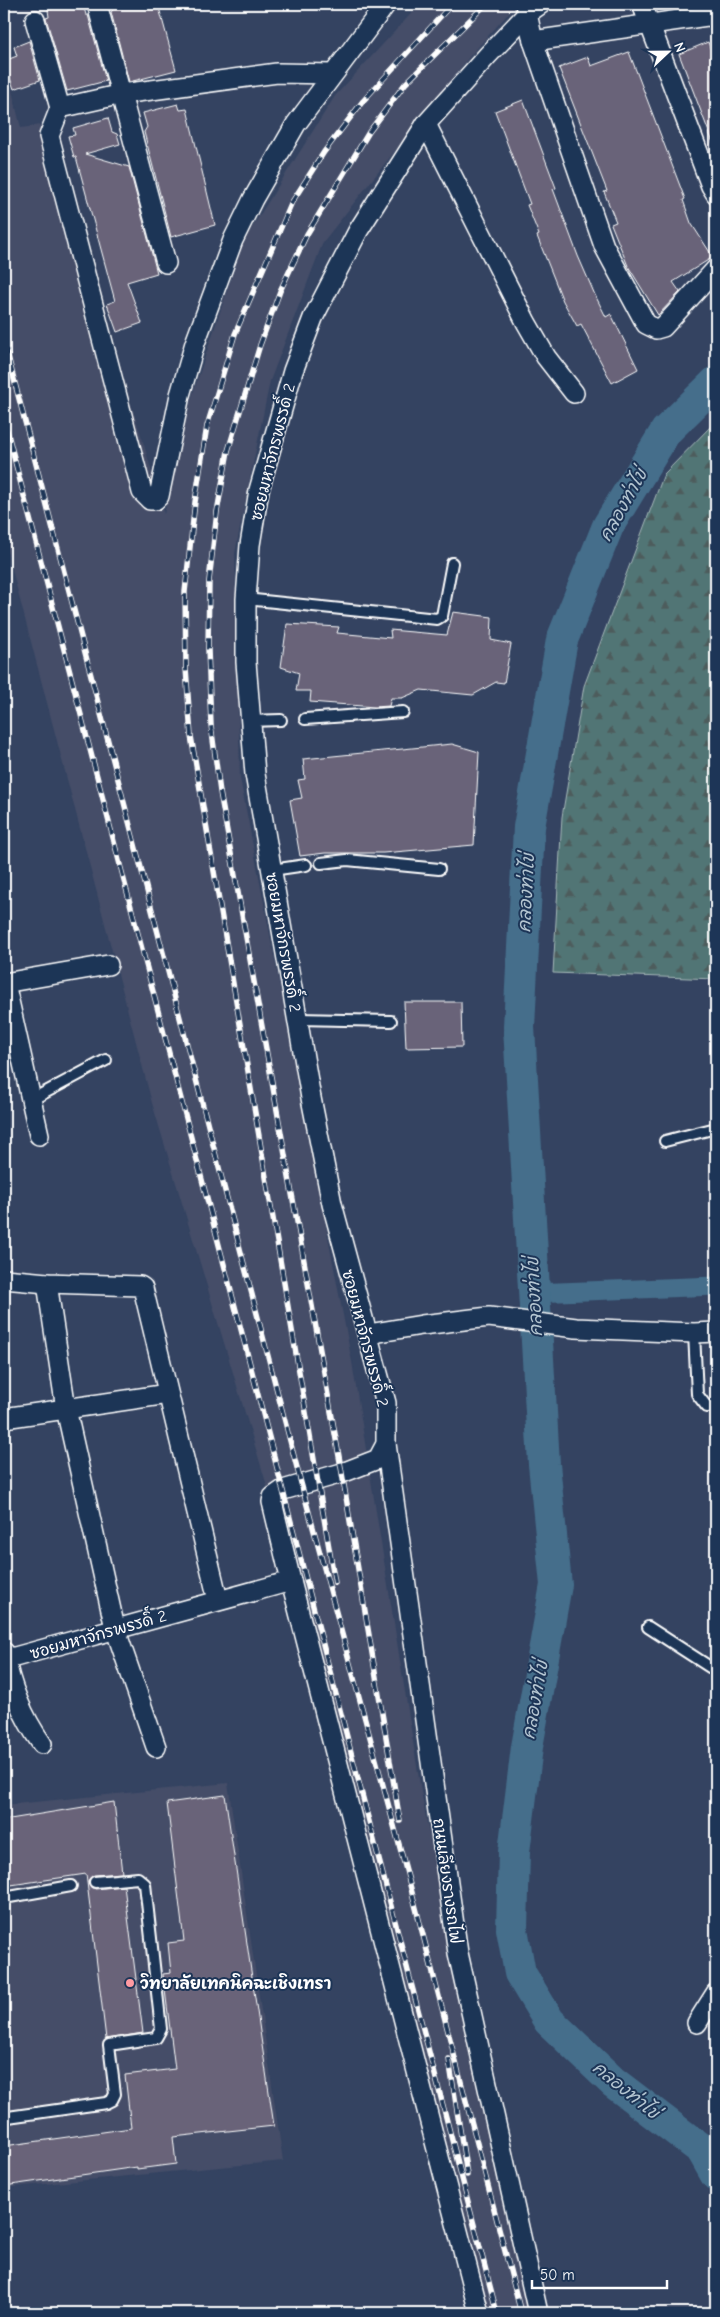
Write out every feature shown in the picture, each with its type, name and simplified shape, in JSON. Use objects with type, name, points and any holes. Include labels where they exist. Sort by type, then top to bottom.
[{"type":"street","points":[[97,4],[166,263]]},
{"type":"street","points":[[34,20],[60,108],[49,136],[142,492],[150,500],[155,500],[159,496],[180,395],[195,343],[234,240],[274,160],[296,124],[386,4]]},
{"type":"street","points":[[642,4],[711,186],[716,194]]},
{"type":"street","points":[[531,7],[533,41],[604,246],[646,324],[656,329],[663,328],[716,269]]},
{"type":"street","name":"ซอยมหาจักรพรรดิ์ 2","points":[[386,1444],[386,1404],[332,1204],[255,774],[246,662],[246,599],[250,545],[259,490],[293,371],[313,318],[336,270],[384,188],[426,124],[457,86],[531,7]]},
{"type":"street","points":[[533,41],[707,16],[716,17]]},
{"type":"street","points":[[60,108],[122,94],[277,73],[333,74]]},
{"type":"street","points":[[426,124],[530,329],[546,357],[574,393]]},
{"type":"street","points":[[40,1135],[4,983],[108,965]]},
{"type":"street","points":[[4,1279],[47,1283],[140,1286],[143,1288],[218,1600]]},
{"type":"street","points":[[47,1283],[66,1409],[114,1628],[156,1747]]},
{"type":"street","points":[[368,1334],[489,1317],[576,1328],[621,1331],[694,1334],[716,1332]]},
{"type":"street","points":[[4,1418],[168,1394]]},
{"type":"street","points":[[386,1444],[378,1459],[342,1473],[282,1490],[274,1497],[272,1502],[479,2313]]},
{"type":"street","name":"ถนนเลียงรางรถไฟ","points":[[386,1444],[458,1953],[538,2313]]},
{"type":"street","name":"ซอยมหาจักรพรรดิ์ 2","points":[[4,1657],[291,1582]]},
{"type":"street","points":[[4,1657],[16,1699],[28,1724],[42,1744]]},
{"type":"street","points":[[698,2024],[716,1993]]},
{"type":"lane","points":[[246,599],[438,619],[442,616],[452,563]]},
{"type":"lane","points":[[304,719],[402,712]]},
{"type":"lane","points":[[250,720],[282,720]]},
{"type":"lane","points":[[321,863],[347,860],[440,869]]},
{"type":"lane","points":[[272,870],[306,865]]},
{"type":"lane","points":[[298,1019],[391,1021]]},
{"type":"lane","points":[[31,1100],[106,1060]]},
{"type":"lane","points":[[666,1141],[716,1128]]},
{"type":"lane","points":[[694,1334],[696,1394],[707,1407],[716,1406]]},
{"type":"lane","points":[[648,1627],[716,1671]]},
{"type":"lane","points":[[4,2115],[106,2103],[112,2100],[115,2094],[108,2045],[156,2038],[161,2029],[145,1884],[138,1878],[95,1882]]},
{"type":"lane","points":[[4,1898],[71,1886]]},
{"type":"shaded area","points":[[420,4],[517,4],[471,55],[323,242],[270,381],[235,553],[240,778],[352,1362],[421,1791],[475,2074],[536,2313],[487,2313],[309,1626],[152,1103],[4,539],[4,58],[21,128],[40,125],[142,438],[164,514],[191,399],[244,240],[335,96]]},
{"type":"shaded area","name":"วิทยาลัยเทคนิคฉะเชิงเทรา","points":[[228,1783],[283,2161],[4,2188],[4,1805]]},
{"type":"green space","points":[[716,421],[716,979],[553,973],[562,817],[584,686],[664,474]]},
{"type":"building","points":[[71,4],[83,4],[86,15],[88,15],[106,81],[67,91],[46,18],[49,17],[48,10]]},
{"type":"building","points":[[118,4],[158,4],[176,70],[129,82],[111,12]]},
{"type":"building","points":[[29,41],[40,80],[14,89],[4,61],[17,56],[14,47]]},
{"type":"building","points":[[708,42],[716,65],[715,148],[679,54]]},
{"type":"building","points":[[629,52],[685,199],[683,200],[691,223],[713,257],[673,282],[680,292],[658,315],[628,266],[611,224],[616,222],[604,192],[607,191],[559,68],[588,57],[591,66]]},
{"type":"building","points":[[523,100],[556,188],[553,189],[578,256],[606,317],[611,314],[638,369],[612,383],[581,324],[577,326],[563,301],[537,236],[539,235],[527,205],[530,204],[495,111]]},
{"type":"building","points":[[178,104],[180,110],[187,109],[215,225],[171,237],[144,132],[147,127],[143,113]]},
{"type":"building","points":[[108,118],[112,132],[117,134],[120,144],[85,154],[129,167],[157,273],[127,282],[142,323],[117,332],[107,304],[115,301],[76,157],[74,157],[68,136],[75,135],[73,128]]},
{"type":"building","points":[[453,612],[492,617],[491,640],[511,644],[504,683],[496,682],[473,695],[421,690],[402,698],[391,698],[389,706],[375,707],[310,702],[311,691],[296,691],[299,673],[281,667],[287,624],[339,627],[337,633],[391,638],[390,630],[447,635]]},
{"type":"building","points":[[452,744],[479,752],[474,845],[383,853],[325,853],[300,856],[290,800],[302,798],[298,780],[305,779],[303,759]]},
{"type":"building","points":[[404,1002],[461,1002],[462,1047],[406,1048]]},
{"type":"building","points":[[225,1795],[274,2126],[173,2137],[176,2164],[137,2169],[137,2167],[4,2186],[4,2146],[131,2128],[125,2075],[175,2069],[163,1974],[171,1973],[168,1943],[184,1941],[167,1803]]},
{"type":"building","points":[[114,1802],[122,1873],[94,1875],[89,1879],[88,1883],[95,1889],[124,1886],[143,2033],[106,2039],[86,1874],[4,1886],[4,1820]]},
{"type":"waterway","name":"คลองท่าไข่","points":[[716,382],[666,431],[608,526],[562,640],[529,827],[519,1027],[544,1464],[556,1585],[527,1747],[514,1852],[512,1929],[520,1973],[549,2021],[613,2082],[702,2150],[716,2175]]},
{"type":"waterway","points":[[533,1293],[716,1286]]},
{"type":"railway","points":[[335,1583],[191,736],[186,668],[185,592],[195,502],[207,426],[235,334],[292,202],[324,152],[363,101],[452,4]]},
{"type":"railway","points":[[400,1821],[342,1473],[220,792],[211,725],[208,649],[209,581],[217,512],[228,451],[260,345],[280,291],[307,234],[369,132],[405,84],[486,4]]},
{"type":"railway","points":[[4,341],[301,1483],[409,1881],[521,2313]]},
{"type":"railway","points":[[4,419],[497,2313]]},
{"type":"railway","points":[[449,2059],[467,2175]]},
{"type":"place","name":"วิทยาลัยเทคนิคฉะเชิงเทรา","points":[[130,1983]]}]
